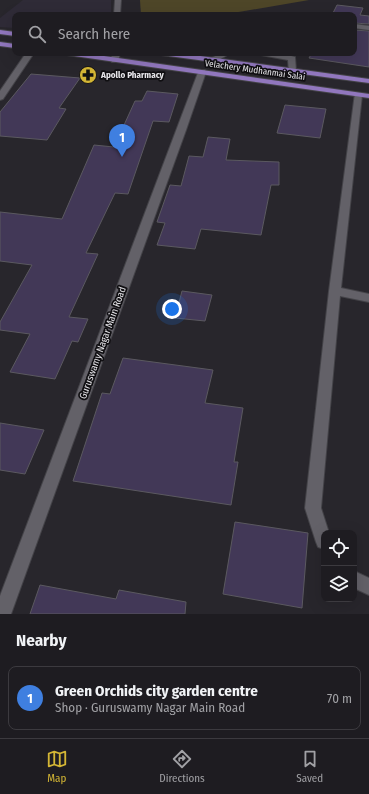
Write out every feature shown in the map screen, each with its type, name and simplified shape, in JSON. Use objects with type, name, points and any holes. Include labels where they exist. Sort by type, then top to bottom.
[{"type":"main road","points":[[0,32],[12,34]]},
{"type":"main road","points":[[0,44],[12,46]]},
{"type":"main road","name":"Velachery Mudhanmai Salai","points":[[116,56],[202,72],[364,95]]},
{"type":"main road","name":"Velachery Mudhanmai Salai","points":[[183,56],[369,81]]},
{"type":"street","points":[[118,0],[118,12]]},
{"type":"street","points":[[357,26],[369,28]]},
{"type":"street","points":[[0,97],[28,56]]},
{"type":"street","points":[[212,60],[221,56]]},
{"type":"street","points":[[285,56],[292,59],[292,71]]},
{"type":"street","name":"Guruswamy Nagar Main Road","points":[[2,614],[180,138],[202,72]]},
{"type":"street","points":[[321,533],[313,508],[335,291],[364,95]]},
{"type":"street","points":[[335,291],[369,298]]},
{"type":"street","points":[[357,581],[369,587]]},
{"type":"shaded area","points":[[23,0],[111,0],[111,12],[12,12],[12,28],[0,27],[0,18]]},
{"type":"shaded area","points":[[140,0],[309,0],[239,12],[141,12]]},
{"type":"building","points":[[337,5],[363,8],[360,15],[369,16],[369,24],[357,23],[357,12],[334,12]]},
{"type":"building","points":[[357,30],[369,31],[369,67],[309,58],[310,56],[357,56]]},
{"type":"building","points":[[31,74],[80,78],[59,108],[66,109],[47,140],[0,136],[0,112]]},
{"type":"building","points":[[147,91],[178,94],[169,122],[153,121],[128,194],[115,193],[86,253],[98,254],[69,317],[88,319],[78,342],[72,341],[55,379],[10,372],[30,334],[0,330],[0,322],[32,265],[0,261],[0,212],[62,219],[94,145],[114,147],[135,101],[142,101]]},
{"type":"building","points":[[285,105],[326,109],[320,138],[277,133]]},
{"type":"building","points":[[208,137],[230,139],[226,160],[279,162],[279,185],[271,185],[261,235],[201,229],[195,249],[157,245],[165,223],[157,222],[170,185],[181,186],[189,156],[203,157]]},
{"type":"building","points":[[182,291],[212,295],[205,321],[175,318]]},
{"type":"building","points":[[123,358],[213,370],[205,403],[243,408],[234,462],[238,462],[231,505],[73,481],[102,393],[110,394]]},
{"type":"building","points":[[0,423],[44,430],[25,474],[0,470]]},
{"type":"building","points":[[235,522],[308,533],[302,608],[223,594]]},
{"type":"building","points":[[40,585],[116,599],[119,590],[186,602],[185,614],[30,614]]},
{"type":"place","name":"Apollo Pharmacy","points":[[88,75]]},
{"type":"place","name":"Green Orchids city garden centre","points":[[122,157]]}]
